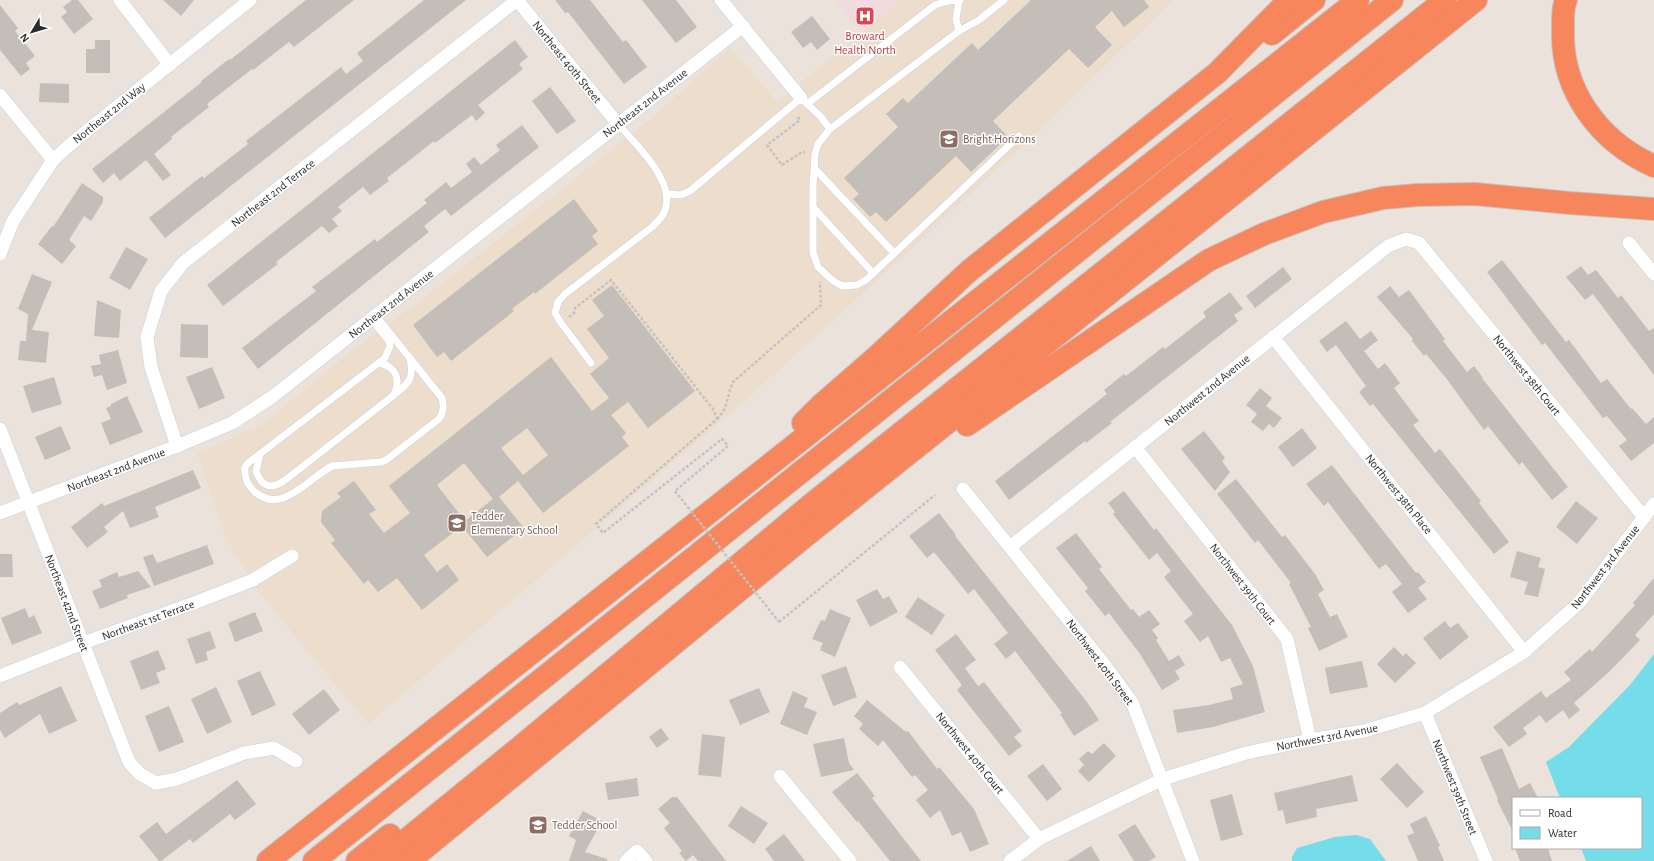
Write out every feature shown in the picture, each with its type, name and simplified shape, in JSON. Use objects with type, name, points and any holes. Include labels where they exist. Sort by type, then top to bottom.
[{"type":"highway","points":[[1217,73],[1289,0]]},
{"type":"highway","points":[[712,510],[821,405],[875,358],[969,271],[1217,73],[1274,33],[1314,0]]},
{"type":"highway","points":[[268,861],[1358,0]]},
{"type":"highway","points":[[314,861],[1392,0]]},
{"type":"highway","points":[[380,861],[532,737],[813,503],[1445,0]]},
{"type":"highway","points":[[409,861],[803,538],[1476,0]]},
{"type":"highway","points":[[1566,0],[1564,4],[1562,37],[1565,57],[1568,72],[1583,106],[1604,133],[1615,144],[1628,153],[1654,166]]},
{"type":"highway","points":[[803,538],[846,522],[991,408],[1209,260],[1292,222],[1355,204],[1383,198],[1417,195],[1476,194],[1654,209]]},
{"type":"highway","points":[[358,861],[753,546],[813,503]]},
{"type":"street","points":[[120,0],[170,64]]},
{"type":"street","name":"Northeast 2nd Way","points":[[0,254],[13,221],[53,160],[73,142],[250,0]]},
{"type":"street","name":"Northeast 40th Street","points":[[517,0],[618,124]]},
{"type":"street","name":"Northeast 2nd Terrace","points":[[178,446],[151,367],[147,337],[161,291],[183,264],[517,0]]},
{"type":"street","points":[[721,0],[804,101]]},
{"type":"street","name":"Northeast 2nd Avenue","points":[[0,513],[178,446],[232,423],[272,397],[743,26]]},
{"type":"street","points":[[0,95],[53,160]]},
{"type":"street","name":"Northwest 2nd Avenue","points":[[1010,547],[1388,246],[1406,239]]},
{"type":"street","name":"Northwest 38th Court","points":[[1406,239],[1419,243],[1644,517]]},
{"type":"street","points":[[1630,243],[1654,274]]},
{"type":"street","name":"Northwest 38th Place","points":[[1273,337],[1524,652]]},
{"type":"street","name":"Northeast 42nd Street","points":[[0,429],[129,762],[140,774],[156,783],[177,779],[244,753],[274,748],[296,761]]},
{"type":"street","name":"Northwest 39th Court","points":[[1135,447],[1286,639],[1310,740]]},
{"type":"street","name":"Northwest 40th Street","points":[[963,489],[1104,664],[1132,702],[1163,779],[1193,861]]},
{"type":"street","name":"Northwest 3rd Avenue","points":[[1010,861],[1039,839],[1163,779],[1246,753],[1364,731],[1425,713],[1524,652],[1579,603],[1654,504]]},
{"type":"street","name":"Northeast 1st Terrace","points":[[0,676],[83,643],[253,580],[292,556]]},
{"type":"street","name":"Northwest 40th Court","points":[[900,668],[1039,839]]},
{"type":"street","name":"Northwest 39th Street","points":[[1425,713],[1486,861]]},
{"type":"street","points":[[780,776],[850,861]]},
{"type":"street","points":[[626,861],[637,851],[646,861]]},
{"type":"lane","points":[[667,194],[681,195],[690,191],[804,101],[935,5],[948,0],[960,0],[956,19],[959,31]]},
{"type":"lane","points":[[1004,0],[979,20],[959,31],[830,129],[818,144],[815,154],[813,186],[813,252],[818,267],[832,280],[842,286],[857,285],[873,273],[1019,136]]},
{"type":"lane","points":[[804,101],[830,129]]},
{"type":"lane","points":[[591,363],[555,313],[558,302],[565,294],[652,227],[660,219],[666,209],[667,194],[660,174],[618,124]]},
{"type":"lane","points":[[815,169],[894,253]]},
{"type":"lane","points":[[813,207],[873,273]]},
{"type":"lane","points":[[373,318],[410,358],[442,398],[443,410],[438,419],[386,460],[381,462],[332,466],[292,494],[278,499],[263,497],[257,494],[248,484],[245,467],[385,358],[390,346],[389,341],[373,318]]},
{"type":"lane","points":[[260,455],[256,471],[258,478],[269,486],[276,485],[408,383],[412,372],[410,358]]},
{"type":"lane","points":[[379,363],[387,365],[394,371],[397,384],[394,395]]},
{"type":"path","points":[[798,117],[800,120],[767,145],[782,165],[802,152],[805,152]]},
{"type":"path","points":[[561,323],[574,313],[575,308],[612,280],[713,409],[717,419]]},
{"type":"path","points":[[820,280],[821,305],[733,382],[723,414],[596,524],[603,533],[722,439],[728,446],[675,491],[779,622],[935,495]]},
{"type":"shaded area","name":"Broward Health North","points":[[835,0],[902,0],[861,32]]},
{"type":"shaded area","points":[[901,0],[1173,0],[1052,118],[894,265],[740,405],[368,724],[259,592],[226,539],[197,453],[261,425],[353,350],[420,301],[658,113],[730,47],[777,102]]},
{"type":"water","points":[[1654,654],[1654,861],[1586,861],[1581,849],[1642,849],[1642,797],[1560,797],[1546,762],[1569,747],[1630,685]]},
{"type":"water","points":[[1356,835],[1370,839],[1386,861],[1292,861],[1292,857],[1297,848],[1335,837]]},
{"type":"building","points":[[72,0],[78,0],[93,19],[74,34],[61,17],[67,12],[63,7]]},
{"type":"building","points":[[163,0],[194,0],[181,16]]},
{"type":"building","points":[[306,0],[354,0],[294,47],[289,42],[253,70],[252,69],[207,104],[209,107],[171,137],[172,139],[154,154],[171,175],[163,181],[146,160],[120,181],[114,173],[103,183],[92,169],[202,82],[201,81]]},
{"type":"building","points":[[424,0],[466,0],[165,238],[149,218],[202,176],[204,178],[248,144],[246,141],[341,67],[346,74],[363,61],[357,53]]},
{"type":"building","points":[[555,0],[590,0],[623,42],[626,40],[647,67],[624,84],[568,12],[565,13]]},
{"type":"building","points":[[642,0],[676,0],[697,27],[676,43]]},
{"type":"building","points":[[1031,0],[1144,0],[1149,7],[1124,27],[1112,11],[1095,27],[1112,45],[1088,68],[1069,49],[993,121],[1008,137],[971,172],[956,156],[886,222],[876,212],[870,217],[853,199],[859,194],[844,178],[898,127],[886,114],[903,98],[908,103],[972,43],[978,50]]},
{"type":"building","points":[[0,5],[18,28],[15,31],[35,56],[26,63],[30,69],[21,76],[0,50]]},
{"type":"building","points":[[812,16],[830,39],[817,50],[811,42],[803,48],[791,32]]},
{"type":"building","points":[[95,40],[110,40],[110,73],[86,73],[86,49],[95,49]]},
{"type":"building","points":[[515,40],[528,57],[519,64],[523,69],[478,105],[485,113],[476,121],[472,115],[435,143],[434,141],[387,178],[389,181],[370,195],[363,187],[338,207],[342,211],[332,219],[338,226],[329,233],[322,226],[276,262],[278,264],[223,306],[207,285]]},
{"type":"building","points":[[40,83],[69,84],[69,103],[39,102]]},
{"type":"building","points":[[550,87],[576,121],[557,134],[532,101]]},
{"type":"building","points":[[522,125],[539,147],[451,216],[445,209],[424,226],[429,232],[258,369],[242,348],[316,291],[312,287],[375,239],[377,242],[427,203],[424,200],[446,182],[451,188],[472,172],[466,164],[474,157],[481,165],[500,150],[496,145]]},
{"type":"building","points":[[82,183],[103,197],[103,202],[91,221],[84,216],[69,240],[76,246],[62,264],[38,244],[52,226],[53,227]]},
{"type":"building","points":[[574,199],[598,231],[592,236],[598,244],[535,294],[534,292],[512,309],[514,311],[451,361],[444,352],[437,357],[413,325]]},
{"type":"building","points":[[126,247],[148,259],[130,290],[109,278]]},
{"type":"building","points":[[1502,260],[1566,342],[1569,340],[1601,383],[1607,379],[1631,409],[1632,408],[1646,424],[1654,417],[1654,443],[1631,461],[1619,446],[1627,440],[1607,416],[1603,418],[1545,343],[1542,345],[1487,272]]},
{"type":"building","points":[[1581,266],[1588,275],[1596,270],[1618,298],[1621,295],[1649,331],[1654,328],[1654,375],[1593,294],[1585,300],[1566,277]]},
{"type":"building","points":[[1283,267],[1292,279],[1255,308],[1246,296]]},
{"type":"building","points":[[32,274],[52,282],[32,330],[49,332],[46,363],[18,360],[20,341],[26,341],[28,314],[18,309]]},
{"type":"building","points":[[612,285],[695,391],[648,428],[628,402],[611,415],[626,433],[622,437],[629,446],[543,513],[518,481],[499,497],[524,528],[487,557],[462,526],[424,555],[437,572],[447,564],[459,580],[422,610],[397,578],[378,592],[368,580],[364,584],[331,543],[335,540],[321,522],[322,511],[341,497],[337,493],[354,481],[376,510],[369,514],[384,533],[410,513],[389,486],[551,357],[592,411],[609,398],[590,374],[609,358],[587,329],[604,316],[592,300]],"holes":[[[527,428],[548,455],[523,475],[501,448]],[[464,463],[493,499],[465,521],[437,485]]]},
{"type":"building","points":[[1390,286],[1399,297],[1409,290],[1445,339],[1443,341],[1467,372],[1474,366],[1568,487],[1552,500],[1522,462],[1519,465],[1488,426],[1484,430],[1446,378],[1426,354],[1424,356],[1412,341],[1413,339],[1377,297]]},
{"type":"building","points":[[1230,292],[1243,309],[1234,315],[1238,321],[1110,422],[1112,423],[1086,443],[1085,441],[1009,500],[995,481],[1107,394],[1104,390],[1124,374],[1126,376],[1163,347],[1165,349],[1206,317],[1203,312]]},
{"type":"building","points":[[97,300],[121,310],[119,338],[94,336]]},
{"type":"building","points":[[1346,321],[1360,339],[1371,331],[1378,340],[1364,351],[1378,369],[1385,363],[1400,383],[1394,388],[1419,421],[1413,425],[1435,453],[1440,449],[1481,501],[1479,503],[1509,542],[1494,554],[1373,404],[1370,406],[1359,392],[1366,386],[1336,345],[1327,352],[1319,341]]},
{"type":"building","points":[[181,324],[208,325],[208,358],[180,357]]},
{"type":"building","points":[[118,350],[127,383],[107,390],[102,375],[94,377],[91,366],[101,364],[99,355]]},
{"type":"building","points":[[212,367],[225,398],[199,409],[186,377]]},
{"type":"building","points":[[54,377],[62,404],[32,413],[23,386]]},
{"type":"building","points":[[1260,388],[1272,398],[1266,406],[1282,418],[1274,428],[1269,424],[1263,431],[1251,422],[1257,414],[1246,405]]},
{"type":"building","points":[[127,396],[143,432],[110,445],[101,423],[111,419],[106,408]]},
{"type":"building","points":[[61,426],[71,449],[45,460],[35,437]]},
{"type":"building","points":[[1302,428],[1317,448],[1293,467],[1278,447]]},
{"type":"building","points":[[1204,431],[1225,458],[1222,461],[1230,472],[1215,491],[1181,449]]},
{"type":"building","points":[[1332,465],[1416,573],[1418,572],[1426,582],[1418,588],[1427,599],[1408,613],[1392,592],[1402,584],[1386,564],[1379,569],[1328,502],[1324,506],[1306,484]]},
{"type":"building","points":[[193,470],[201,488],[155,507],[159,517],[130,528],[123,511],[104,527],[108,532],[87,548],[71,527],[102,503],[104,506]]},
{"type":"building","points":[[1236,479],[1282,537],[1285,535],[1315,574],[1324,590],[1318,594],[1330,617],[1337,614],[1348,637],[1319,651],[1308,628],[1311,627],[1289,584],[1291,583],[1258,540],[1255,543],[1217,494]]},
{"type":"building","points":[[1124,491],[1154,530],[1156,528],[1232,625],[1253,666],[1265,712],[1213,727],[1177,733],[1173,710],[1209,705],[1233,699],[1230,688],[1243,684],[1230,658],[1221,662],[1208,636],[1200,642],[1184,621],[1193,614],[1164,577],[1171,571],[1157,553],[1149,560],[1113,514],[1115,512],[1108,503]]},
{"type":"building","points":[[1576,501],[1598,518],[1577,544],[1556,527]]},
{"type":"building","points":[[939,513],[956,535],[955,536],[1087,702],[1099,720],[1074,736],[1060,714],[1062,713],[1015,651],[1006,659],[994,644],[1008,633],[974,589],[968,594],[934,552],[927,558],[909,536]]},
{"type":"building","points":[[1076,533],[1102,567],[1099,569],[1131,610],[1133,609],[1139,617],[1149,610],[1160,624],[1152,630],[1158,638],[1156,640],[1169,661],[1179,655],[1185,665],[1175,671],[1180,679],[1162,690],[1140,654],[1109,613],[1105,616],[1085,591],[1088,588],[1056,548]]},
{"type":"building","points":[[207,545],[214,564],[154,586],[143,557],[153,554],[157,563]]},
{"type":"building","points":[[1517,551],[1541,558],[1538,567],[1545,569],[1538,597],[1524,594],[1528,582],[1510,577]]},
{"type":"building","points":[[0,554],[12,554],[13,577],[0,577]]},
{"type":"building","points":[[138,571],[151,587],[127,595],[128,598],[100,609],[92,591],[102,587],[99,580],[117,572],[119,577]]},
{"type":"building","points":[[1654,578],[1654,614],[1635,635],[1640,640],[1610,671],[1574,703],[1580,710],[1569,719],[1563,710],[1546,723],[1540,715],[1523,728],[1527,734],[1509,747],[1493,727],[1541,691],[1546,698],[1571,680],[1564,672],[1590,649],[1592,652],[1635,605],[1633,603]]},
{"type":"building","points":[[877,589],[883,599],[889,596],[898,612],[870,627],[856,600]]},
{"type":"building","points":[[918,597],[945,615],[932,635],[905,617]]},
{"type":"building","points":[[25,608],[29,618],[34,615],[42,633],[12,645],[1,618]]},
{"type":"building","points":[[830,609],[851,618],[835,657],[820,650],[823,643],[812,639],[821,620],[825,621]]},
{"type":"building","points":[[255,612],[263,631],[235,642],[228,623]]},
{"type":"building","points":[[1445,621],[1450,628],[1458,623],[1469,637],[1440,660],[1423,638]]},
{"type":"building","points":[[210,631],[216,648],[206,652],[208,660],[196,664],[187,639]]},
{"type":"building","points":[[956,634],[976,660],[965,668],[978,686],[984,682],[1022,731],[1014,737],[1022,746],[1009,756],[957,690],[962,685],[935,650]]},
{"type":"building","points":[[1394,647],[1403,656],[1406,653],[1416,663],[1395,683],[1377,664]]},
{"type":"building","points":[[158,650],[166,669],[156,673],[160,683],[141,690],[130,661]]},
{"type":"building","points":[[1362,661],[1368,687],[1330,694],[1325,668]]},
{"type":"building","points":[[846,666],[857,697],[833,706],[821,675]]},
{"type":"building","points":[[260,671],[276,705],[252,716],[237,681]]},
{"type":"building","points":[[61,686],[77,721],[49,734],[40,714],[5,738],[0,730],[0,713],[17,702],[19,705]]},
{"type":"building","points":[[216,687],[232,722],[207,734],[191,699]]},
{"type":"building","points":[[759,688],[770,712],[740,725],[729,700]]},
{"type":"building","points":[[324,689],[340,710],[309,735],[292,714]]},
{"type":"building","points":[[793,691],[808,698],[804,707],[817,712],[807,735],[780,724]]},
{"type":"building","points":[[867,700],[906,732],[908,731],[937,769],[939,767],[974,809],[989,844],[970,852],[961,832],[952,836],[940,810],[930,818],[916,800],[928,790],[915,775],[912,777],[883,740],[878,746],[859,729],[863,724],[854,716]]},
{"type":"building","points":[[169,706],[184,742],[159,752],[145,716]]},
{"type":"building","points":[[661,728],[669,739],[657,748],[649,737]]},
{"type":"building","points":[[702,734],[725,737],[721,777],[698,775]]},
{"type":"building","points":[[844,738],[849,763],[854,770],[821,777],[813,744]]},
{"type":"building","points":[[1104,743],[1116,756],[1089,782],[1078,771],[1084,765],[1079,759],[1088,751],[1092,754]]},
{"type":"building","points":[[1502,748],[1519,789],[1530,783],[1537,797],[1512,797],[1512,830],[1497,800],[1498,799],[1480,757]]},
{"type":"building","points":[[1397,763],[1424,792],[1407,808],[1380,779]]},
{"type":"building","points":[[1043,764],[1062,789],[1047,801],[1027,776]]},
{"type":"building","points":[[857,773],[875,796],[872,798],[921,861],[890,861],[858,821],[857,822],[832,792]]},
{"type":"building","points":[[1352,775],[1358,801],[1316,809],[1317,817],[1286,824],[1283,810],[1278,811],[1274,793]]},
{"type":"building","points":[[637,778],[639,796],[608,800],[605,783]]},
{"type":"building","points":[[237,780],[256,804],[235,820],[230,814],[193,843],[190,839],[161,861],[159,861],[139,836],[157,822],[166,834]]},
{"type":"building","points":[[1232,794],[1243,835],[1221,841],[1210,800]]},
{"type":"building","points":[[672,797],[677,797],[726,861],[698,861],[693,855],[686,861],[679,853],[682,851],[664,828],[670,823],[658,809]]},
{"type":"building","points":[[741,806],[768,823],[754,844],[728,826]]},
{"type":"building","points":[[583,811],[602,821],[585,852],[607,859],[607,861],[569,861],[576,840],[569,836]]},
{"type":"building","points":[[1426,816],[1440,846],[1438,847],[1444,861],[1418,861],[1407,836],[1414,833],[1410,824]]},
{"type":"building","points":[[1135,824],[1156,857],[1149,861],[1134,861],[1118,835]]},
{"type":"building","points":[[784,834],[805,861],[774,861],[765,849]]},
{"type":"building","points":[[1091,846],[1100,861],[1067,861]]},
{"type":"building","points":[[1515,849],[1548,849],[1552,861],[1520,861]]},
{"type":"place","name":"Broward Health North","points":[[865,16]]},
{"type":"place","name":"Bright Horizons","points":[[949,139]]},
{"type":"place","name":"Tedder Elementary School","points":[[457,523]]},
{"type":"place","name":"Tedder School","points":[[538,825]]}]
